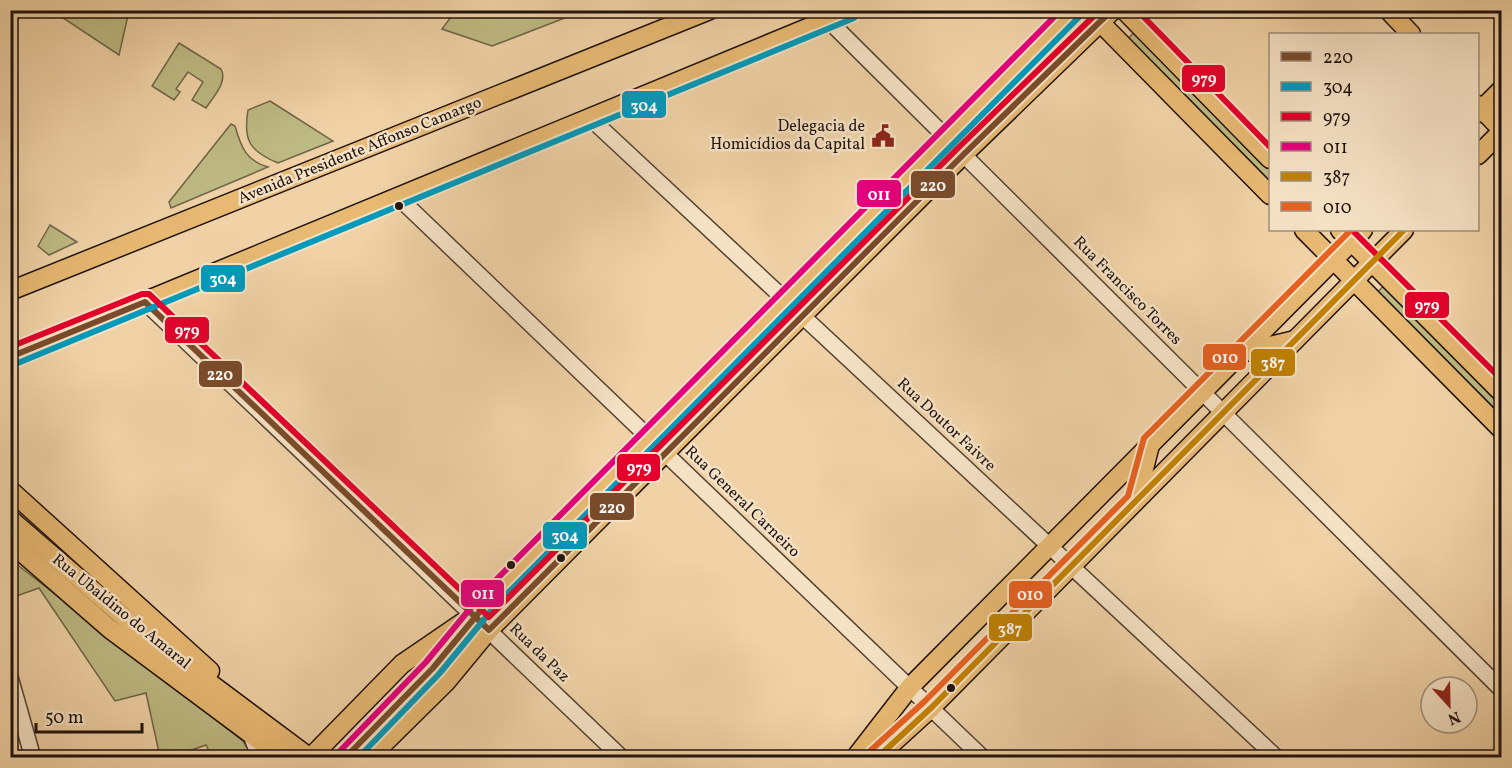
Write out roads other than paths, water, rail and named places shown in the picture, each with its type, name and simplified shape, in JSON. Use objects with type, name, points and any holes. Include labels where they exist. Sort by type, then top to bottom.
[{"type":"main road","name":"Avenida Presidente Affonso Camargo","points":[[10,291],[710,10]]},
{"type":"main road","points":[[10,357],[851,10]]},
{"type":"main road","points":[[363,752],[474,616],[1074,10]]},
{"type":"main road","points":[[1124,10],[1269,158]]},
{"type":"main road","points":[[1388,10],[1410,33]]},
{"type":"main road","points":[[363,752],[446,682],[489,630],[1101,15],[1269,194]]},
{"type":"main road","points":[[1479,154],[1502,130],[1479,109],[1502,89]]},
{"type":"main road","points":[[1305,231],[1502,430]]},
{"type":"main road","points":[[876,758],[931,708],[1403,231]]},
{"type":"main road","points":[[855,758],[910,687],[1333,259],[1351,233],[1372,262],[1502,393]]},
{"type":"main road","points":[[1241,353],[1295,340]]},
{"type":"main road","points":[[1136,501],[1151,444]]},
{"type":"main road","points":[[10,490],[206,667],[232,698]]},
{"type":"main road","points":[[10,519],[41,559]]},
{"type":"main road","points":[[10,542],[41,559]]},
{"type":"main road","name":"Rua Ubaldino do Amaral","points":[[41,559],[232,698],[310,758]]},
{"type":"main road","name":"Rua Ubaldino do Amaral","points":[[41,559],[110,629],[283,758]]},
{"type":"main road","points":[[310,758],[402,664],[474,616]]},
{"type":"street","name":"Rua Francisco Torres","points":[[828,20],[1502,690]]},
{"type":"street","name":"Rua Doutor Faivre","points":[[590,118],[785,303],[802,316],[1276,758]]},
{"type":"street","name":"Rua General Carneiro","points":[[398,197],[648,440],[665,453],[983,758]]},
{"type":"street","name":"Rua da Paz","points":[[145,302],[622,758]]},
{"type":"street","points":[[10,676],[33,758]]},
{"type":"street","points":[[250,733],[260,758]]},
{"type":"tunnel","points":[[345,758],[356,746]]},
{"type":"place","name":"Delegacia de Homicídios da Capital","points":[[883,136]]}]
